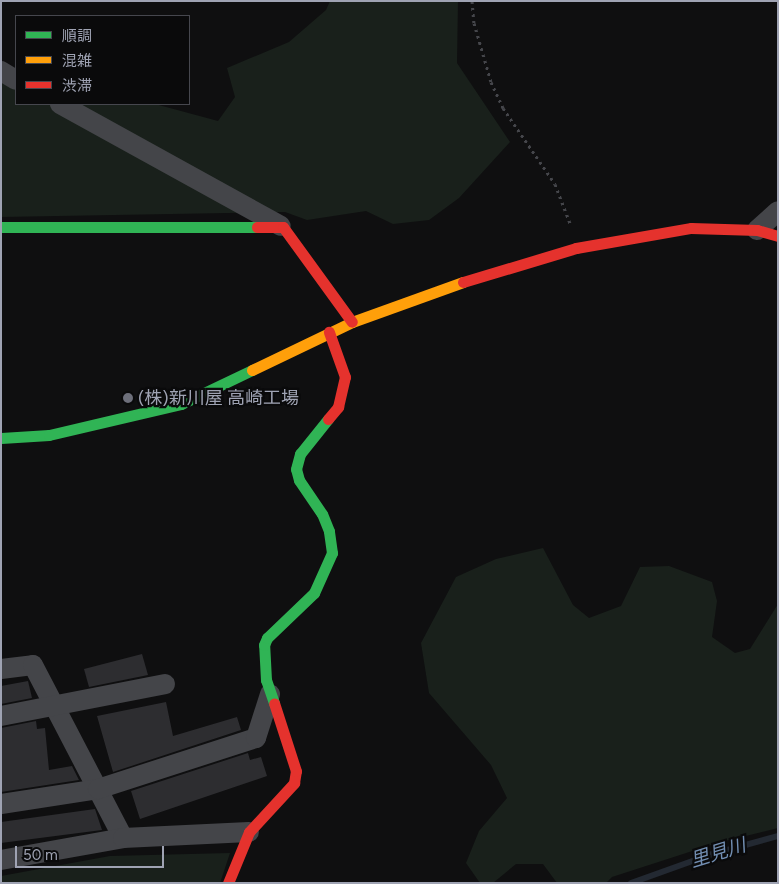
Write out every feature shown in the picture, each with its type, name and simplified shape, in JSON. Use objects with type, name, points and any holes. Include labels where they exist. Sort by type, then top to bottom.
[{"type":"street","points":[[1,71],[15,79]]},
{"type":"street","points":[[62,105],[283,227],[352,322]]},
{"type":"street","points":[[757,230],[778,210]]},
{"type":"street","points":[[1,227],[283,227]]},
{"type":"street","points":[[1,438],[49,436],[181,404],[352,322],[485,274],[576,248],[691,228],[757,230],[778,236]]},
{"type":"street","points":[[228,883],[249,832],[294,783],[296,771],[270,694],[264,654],[267,638],[314,593],[332,553],[329,531],[322,514],[299,480],[296,469],[300,454],[338,406],[345,377],[329,332]]},
{"type":"street","points":[[1,669],[33,665],[123,838]]},
{"type":"street","points":[[1,716],[55,707],[165,684]]},
{"type":"street","points":[[1,804],[98,789],[256,738],[270,694]]},
{"type":"street","points":[[1,860],[123,838],[249,832]]},
{"type":"path","points":[[472,1],[474,23],[491,82],[504,108],[555,184],[566,207],[576,248]]},
{"type":"shaded area","points":[[330,1],[458,1],[457,63],[510,142],[459,198],[429,220],[393,224],[366,211],[307,220],[285,212],[1,217],[1,82],[15,87],[15,105],[159,105],[218,121],[235,97],[227,68],[289,42],[326,10]]},
{"type":"shaded area","points":[[543,548],[573,605],[589,618],[621,606],[640,567],[669,566],[712,582],[717,601],[712,637],[735,653],[750,649],[778,604],[778,828],[717,843],[612,877],[606,883],[557,883],[543,864],[516,864],[493,883],[480,883],[466,863],[479,831],[507,798],[491,765],[429,693],[421,643],[456,577],[496,559]]},
{"type":"shaded area","points":[[230,853],[220,883],[1,883],[1,876],[110,856]]},
{"type":"building","points":[[142,654],[148,675],[89,687],[84,669]]},
{"type":"building","points":[[28,681],[32,698],[1,704],[1,686]]},
{"type":"building","points":[[166,702],[173,736],[237,717],[241,730],[113,772],[97,716]]},
{"type":"building","points":[[36,721],[37,729],[45,728],[49,770],[72,766],[79,780],[1,792],[1,728]]},
{"type":"building","points":[[248,753],[250,760],[261,757],[267,776],[140,819],[131,791]]},
{"type":"building","points":[[95,809],[102,830],[1,843],[1,822]]},
{"type":"waterway","name":"里見川","points":[[631,883],[709,855],[778,836]]},
{"type":"traffic: fast","points":[[1,227],[257,227]]},
{"type":"traffic: fast","points":[[1,438],[49,435],[181,404],[252,370]]},
{"type":"traffic: fast","points":[[274,703],[266,680],[264,645],[267,638],[314,593],[332,553],[329,531],[322,514],[299,480],[296,469],[300,454],[328,419]]},
{"type":"traffic: slow","points":[[252,370],[352,322],[463,282]]},
{"type":"traffic: jam","points":[[257,227],[283,227],[352,322]]},
{"type":"traffic: jam","points":[[463,282],[576,248],[691,228],[757,230],[778,236]]},
{"type":"traffic: jam","points":[[328,419],[338,407],[345,377],[329,332]]},
{"type":"traffic: jam","points":[[228,883],[249,832],[294,783],[296,771],[274,703]]},
{"type":"place","name":"(株)新川屋 高崎工場","points":[[128,398]]}]
